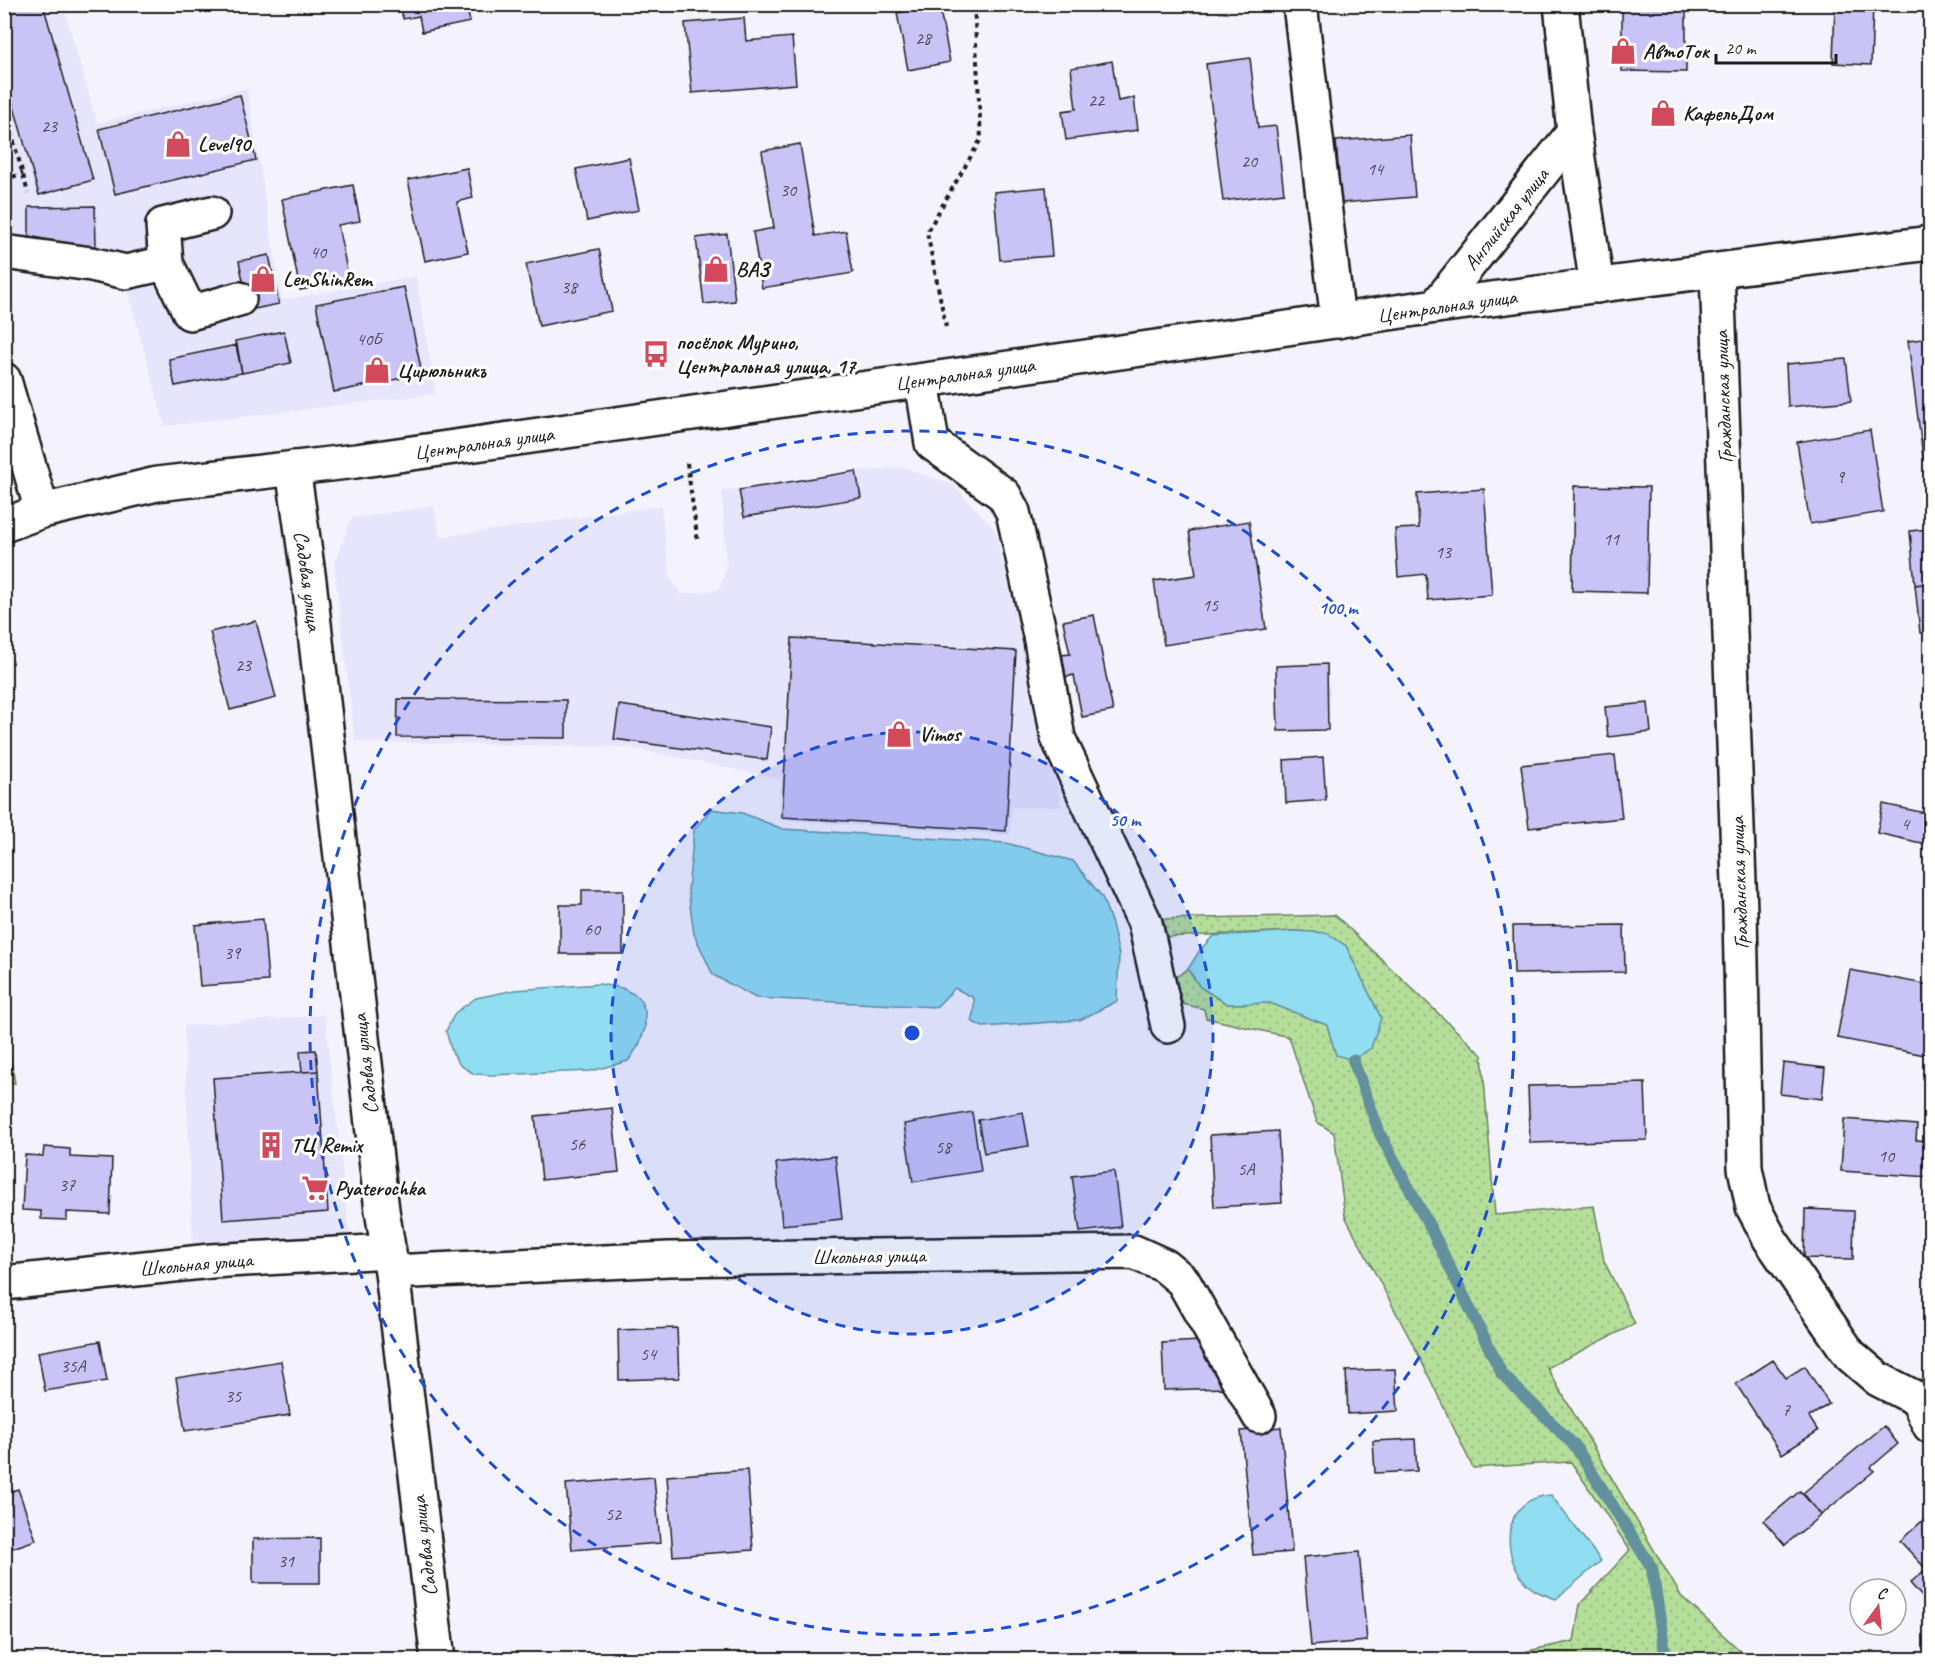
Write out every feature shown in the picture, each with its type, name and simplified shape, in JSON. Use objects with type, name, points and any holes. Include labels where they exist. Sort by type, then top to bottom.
[{"type":"street","points":[[1300,4],[1338,321]]},
{"type":"street","name":"Английская улица","points":[[1561,4],[1574,132],[1597,286]]},
{"type":"street","name":"Английская улица","points":[[1436,306],[1574,132]]},
{"type":"street","points":[[212,213],[163,225],[166,263],[190,313],[239,299]]},
{"type":"street","name":"Центральная улица","points":[[4,525],[42,510],[157,484],[489,443],[1436,306],[1930,243]]},
{"type":"street","points":[[4,252],[91,264],[126,272],[166,263]]},
{"type":"street","name":"Гражданская улица","points":[[1717,270],[1738,863],[1745,1168],[1753,1207],[1770,1239],[1850,1355],[1878,1379],[1917,1399],[1930,1426]]},
{"type":"street","points":[[4,380],[42,510]]},
{"type":"street","points":[[922,381],[932,443],[1004,495],[1013,512],[1041,640],[1058,738],[1145,923],[1168,1026]]},
{"type":"street","name":"Садовая улица","points":[[293,468],[309,581],[382,1210],[391,1261],[438,1659]]},
{"type":"street","name":"Школьная улица","points":[[4,1283],[211,1261],[669,1259],[1134,1252],[1165,1266],[1183,1281],[1259,1416]]},
{"type":"path","points":[[946,327],[927,232],[981,139],[974,4]]},
{"type":"path","points":[[4,106],[28,193]]},
{"type":"path","points":[[4,180],[23,173]]},
{"type":"path","points":[[687,462],[698,543]]},
{"type":"shaded area","points":[[4,5],[63,5],[97,123],[247,88],[282,300],[416,276],[436,394],[165,426],[119,261],[16,237],[5,198]]},
{"type":"shaded area","points":[[902,467],[954,485],[995,530],[1062,807],[1012,807],[1010,835],[779,820],[781,779],[625,747],[355,742],[334,565],[351,518],[434,506],[440,537],[661,506],[670,576],[681,594],[718,590],[726,570],[722,491],[856,471]]},
{"type":"shaded area","points":[[325,1015],[350,1240],[193,1254],[184,1026]]},
{"type":"green space","points":[[1335,915],[1482,1055],[1495,1215],[1594,1206],[1604,1261],[1635,1324],[1547,1368],[1681,1596],[1749,1659],[1528,1659],[1527,1651],[1574,1641],[1580,1604],[1630,1550],[1571,1462],[1473,1468],[1418,1354],[1345,1216],[1334,1133],[1317,1122],[1289,1037],[1206,1018],[1204,1009],[1183,1004],[1177,986],[1176,977],[1188,969],[1200,987],[1227,1004],[1270,1003],[1327,1025],[1336,1055],[1381,1018],[1346,946],[1326,933],[1295,931],[1163,937],[1158,919]]},
{"type":"green space","points":[[5,1026],[15,1083],[5,1084]]},
{"type":"water","points":[[711,809],[742,813],[783,829],[1006,843],[1073,861],[1102,897],[1112,924],[1119,955],[1117,1001],[1080,1020],[983,1027],[971,1021],[974,998],[955,988],[936,1007],[756,998],[713,975],[694,934],[688,890],[694,830]]},
{"type":"water","points":[[1295,931],[1327,933],[1346,946],[1381,1018],[1371,1048],[1353,1060],[1336,1055],[1327,1025],[1270,1003],[1227,1004],[1200,987],[1188,969],[1200,950],[1213,936]]},
{"type":"water","points":[[599,984],[622,988],[639,997],[645,1011],[645,1028],[639,1045],[628,1061],[591,1071],[492,1075],[474,1074],[460,1065],[452,1052],[446,1031],[455,1013],[476,998],[515,990]]},
{"type":"water","points":[[1551,1495],[1601,1561],[1556,1599],[1535,1590],[1524,1581],[1516,1569],[1509,1541],[1510,1528],[1515,1515],[1523,1505],[1535,1498]]},
{"type":"building","points":[[4,4],[43,4],[93,180],[39,195],[4,72]]},
{"type":"building","points":[[400,4],[466,4],[470,22],[422,32],[419,16],[403,19]]},
{"type":"building","points":[[1622,4],[1686,4],[1686,72],[1622,71]]},
{"type":"building","points":[[1835,4],[1873,4],[1871,65],[1833,63]]},
{"type":"building","points":[[939,5],[950,62],[908,70],[897,13]]},
{"type":"building","points":[[744,18],[746,41],[792,37],[796,84],[692,93],[685,23]]},
{"type":"building","points":[[1250,58],[1258,128],[1276,126],[1284,193],[1223,201],[1206,64]]},
{"type":"building","points":[[1112,61],[1118,101],[1134,98],[1138,130],[1066,140],[1062,111],[1076,109],[1071,68]]},
{"type":"building","name":"Level90","points":[[240,95],[256,160],[115,194],[99,129]]},
{"type":"building","points":[[1410,135],[1415,197],[1341,203],[1336,141]]},
{"type":"building","points":[[800,144],[815,236],[846,231],[853,273],[762,288],[753,232],[774,228],[762,151]]},
{"type":"building","points":[[629,158],[639,210],[587,221],[576,169]]},
{"type":"building","points":[[467,168],[473,198],[457,202],[468,252],[425,261],[408,180]]},
{"type":"building","points":[[353,185],[360,221],[338,225],[349,280],[300,290],[282,199]]},
{"type":"building","points":[[1046,187],[1052,256],[1000,260],[994,192]]},
{"type":"building","points":[[95,206],[96,246],[77,246],[29,236],[29,207]]},
{"type":"building","name":"ВАЗ","points":[[727,234],[735,301],[704,304],[696,238]]},
{"type":"building","points":[[599,249],[612,311],[539,326],[526,264]]},
{"type":"building","points":[[269,255],[279,304],[249,310],[239,261]]},
{"type":"building","points":[[404,287],[422,374],[334,392],[316,304]]},
{"type":"building","points":[[284,331],[291,363],[242,373],[235,341]]},
{"type":"building","points":[[1930,338],[1930,456],[1923,457],[1908,341]]},
{"type":"building","points":[[237,345],[242,373],[175,386],[169,359]]},
{"type":"building","points":[[1846,359],[1851,401],[1788,407],[1786,364]]},
{"type":"building","points":[[1870,430],[1883,512],[1810,524],[1797,442]]},
{"type":"building","points":[[856,471],[861,498],[744,517],[739,490]]},
{"type":"building","points":[[1574,486],[1649,487],[1647,593],[1572,591]]},
{"type":"building","points":[[1484,489],[1492,595],[1428,600],[1426,574],[1398,577],[1395,529],[1419,528],[1417,494]]},
{"type":"building","points":[[1249,521],[1266,629],[1164,645],[1154,581],[1196,575],[1189,531]]},
{"type":"building","points":[[1930,529],[1930,583],[1915,585],[1910,531]]},
{"type":"building","points":[[1930,583],[1930,632],[1920,633],[1915,585]]},
{"type":"building","points":[[1094,615],[1113,711],[1082,717],[1074,675],[1066,677],[1062,655],[1070,654],[1063,621]]},
{"type":"building","points":[[256,621],[276,698],[230,710],[210,632]]},
{"type":"building","name":"Vimos","points":[[792,638],[1016,651],[1006,831],[782,817]]},
{"type":"building","points":[[1327,664],[1328,730],[1278,731],[1276,666]]},
{"type":"building","points":[[398,699],[566,700],[566,738],[397,737]]},
{"type":"building","points":[[1648,703],[1651,732],[1608,737],[1605,707]]},
{"type":"building","points":[[619,705],[771,727],[767,760],[614,739]]},
{"type":"building","points":[[1615,755],[1622,818],[1529,828],[1521,765]]},
{"type":"building","points":[[1323,757],[1326,800],[1286,803],[1284,760]]},
{"type":"building","points":[[1883,804],[1930,814],[1930,845],[1877,833]]},
{"type":"building","points":[[1930,851],[1930,875],[1926,874]]},
{"type":"building","points":[[582,890],[623,890],[623,954],[560,954],[560,905],[582,905]]},
{"type":"building","points":[[263,919],[268,981],[200,986],[195,925]]},
{"type":"building","points":[[1624,925],[1625,972],[1514,974],[1513,926]]},
{"type":"building","points":[[1850,970],[1930,985],[1930,1056],[1837,1038]]},
{"type":"building","points":[[316,1050],[318,1071],[302,1072],[300,1051]]},
{"type":"building","points":[[1783,1063],[1825,1068],[1822,1099],[1780,1094]]},
{"type":"building","name":"ТЦ Remix","points":[[318,1071],[328,1212],[223,1220],[213,1078]]},
{"type":"building","points":[[1645,1083],[1647,1140],[1530,1143],[1528,1086]]},
{"type":"building","points":[[612,1108],[619,1172],[542,1180],[535,1116]]},
{"type":"building","points":[[972,1112],[981,1171],[913,1182],[904,1124]]},
{"type":"building","points":[[1023,1112],[1029,1146],[984,1153],[978,1120]]},
{"type":"building","points":[[1844,1119],[1917,1125],[1916,1140],[1930,1141],[1930,1177],[1841,1171]]},
{"type":"building","points":[[1278,1131],[1282,1203],[1214,1207],[1210,1135]]},
{"type":"building","points":[[44,1147],[70,1149],[70,1157],[112,1159],[110,1214],[67,1212],[67,1220],[41,1219],[41,1211],[22,1210],[25,1155],[43,1156]]},
{"type":"building","points":[[835,1156],[842,1219],[782,1225],[776,1163]]},
{"type":"building","points":[[1114,1171],[1121,1227],[1080,1232],[1072,1176]]},
{"type":"building","points":[[1805,1209],[1854,1211],[1853,1259],[1804,1258]]},
{"type":"building","points":[[677,1328],[679,1378],[619,1380],[618,1330]]},
{"type":"building","points":[[100,1341],[107,1381],[45,1391],[38,1352]]},
{"type":"building","points":[[1201,1341],[1225,1388],[1164,1390],[1162,1343]]},
{"type":"building","points":[[1773,1360],[1786,1378],[1805,1366],[1829,1404],[1809,1417],[1818,1431],[1782,1454],[1736,1384]]},
{"type":"building","points":[[281,1361],[290,1415],[185,1431],[176,1378]]},
{"type":"building","points":[[1395,1369],[1398,1411],[1348,1414],[1346,1371]]},
{"type":"building","points":[[1884,1426],[1898,1444],[1871,1467],[1874,1471],[1821,1515],[1803,1493]]},
{"type":"building","points":[[1281,1427],[1292,1552],[1253,1555],[1241,1431]]},
{"type":"building","points":[[1415,1439],[1417,1471],[1375,1473],[1373,1441]]},
{"type":"building","points":[[747,1470],[753,1550],[673,1556],[667,1476]]},
{"type":"building","points":[[654,1477],[660,1543],[572,1550],[566,1484]]},
{"type":"building","points":[[18,1489],[36,1540],[4,1551],[4,1494]]},
{"type":"building","points":[[1800,1491],[1821,1515],[1785,1545],[1764,1521]]},
{"type":"building","points":[[1930,1514],[1930,1606],[1910,1583],[1926,1569],[1900,1541]]},
{"type":"building","points":[[320,1538],[320,1583],[253,1583],[253,1539]]},
{"type":"building","points":[[1359,1552],[1367,1641],[1311,1646],[1303,1557]]},
{"type":"waterway","points":[[1353,1060],[1380,1134],[1431,1229],[1502,1374],[1575,1446],[1652,1568],[1666,1660]]},
{"type":"place","name":"АвтоТок","points":[[1623,51]]},
{"type":"place","name":"КафельДом","points":[[1663,113]]},
{"type":"place","name":"Level90","points":[[178,144]]},
{"type":"place","name":"ВАЗ","points":[[716,269]]},
{"type":"place","name":"LenShinRem","points":[[263,279]]},
{"type":"place","name":"посёлок Мурино, Центральная улица, 17","points":[[656,354]]},
{"type":"place","name":"Цирюльникъ","points":[[377,370]]},
{"type":"place","name":"Vimos","points":[[899,734]]},
{"type":"place","name":"ТЦ Remix","points":[[271,1145]]},
{"type":"place","name":"Pyaterochka","points":[[315,1188]]}]
